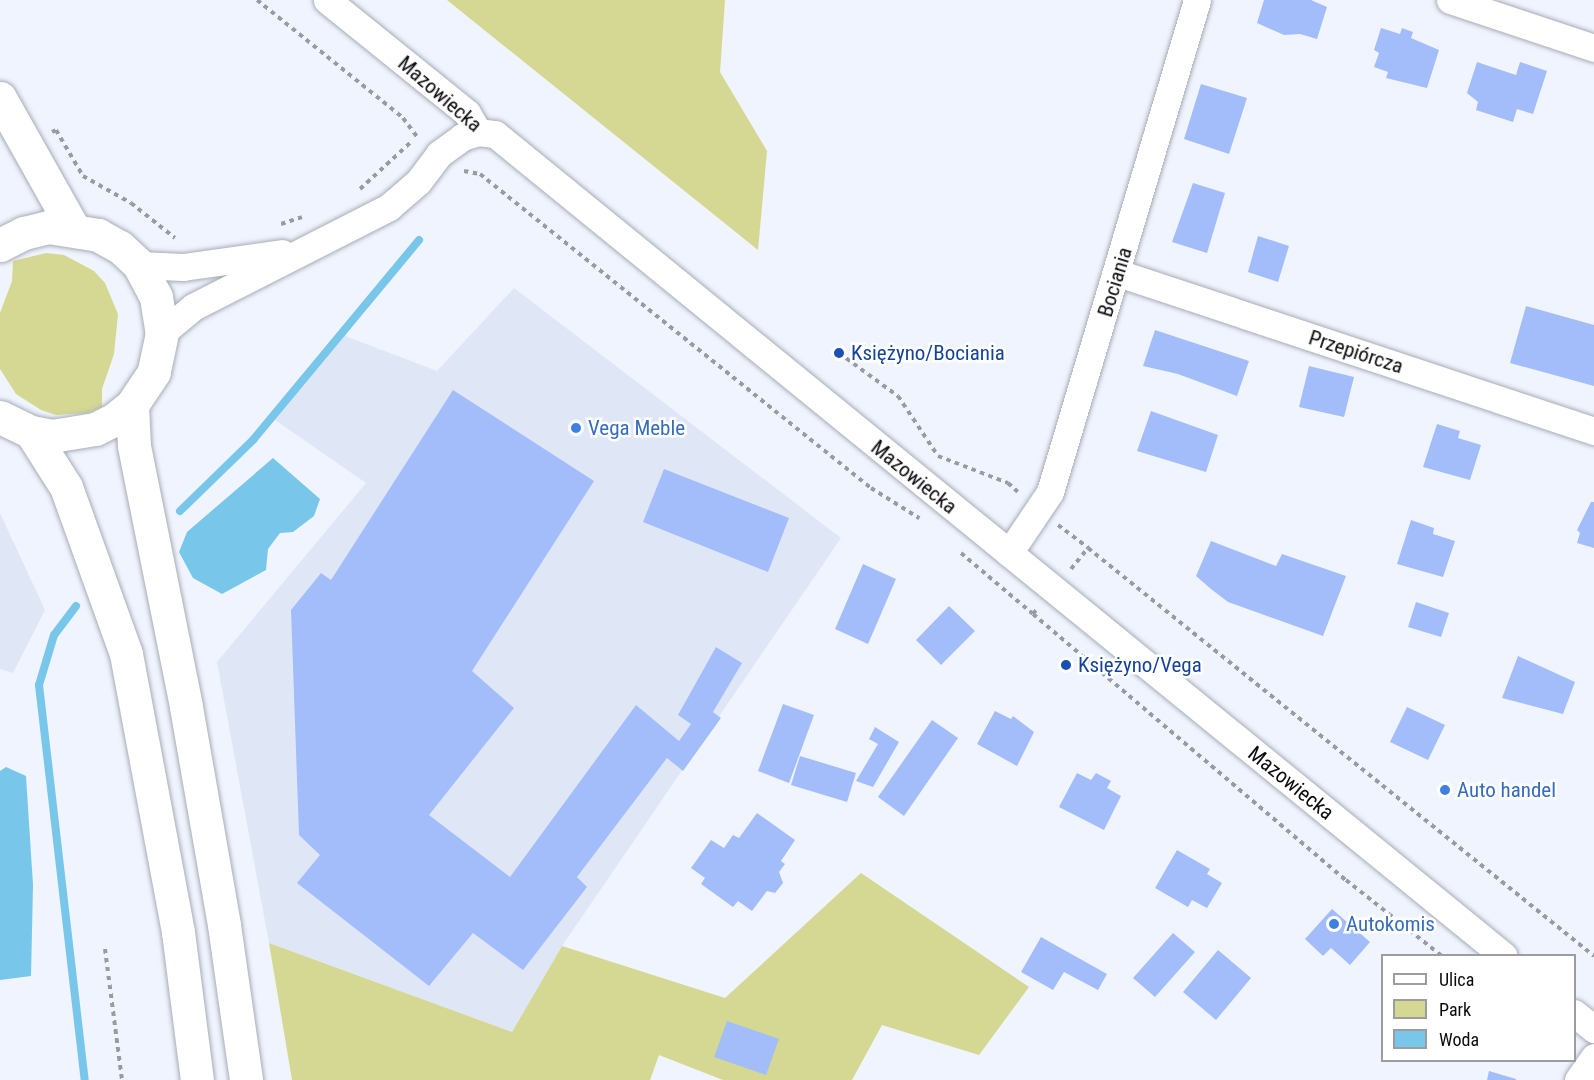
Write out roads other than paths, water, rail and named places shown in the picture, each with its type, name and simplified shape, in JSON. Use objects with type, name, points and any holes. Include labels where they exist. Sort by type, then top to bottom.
[{"type":"main road","points":[[0,98],[73,228]]},
{"type":"main road","points":[[0,245],[24,233],[73,228],[98,235],[120,247],[139,265],[156,297],[162,333],[154,372],[132,405],[95,429],[74,435],[31,432],[0,417]]},
{"type":"main road","points":[[132,405],[134,446],[188,718],[224,925],[246,1080]]},
{"type":"main road","points":[[31,432],[66,487],[126,654],[172,897],[198,1080]]},
{"type":"street","name":"Mazowiecka","points":[[327,0],[467,113],[478,132],[495,134],[510,143],[805,389],[1502,954]]},
{"type":"street","name":"Bociania","points":[[1009,553],[1050,492],[1118,273],[1197,0]]},
{"type":"street","points":[[1450,0],[1594,48]]},
{"type":"street","points":[[162,333],[193,307],[389,207],[418,182],[439,154],[462,137],[478,132]]},
{"type":"street","points":[[139,265],[183,267],[301,250]]},
{"type":"street","name":"Przepiórcza","points":[[1118,273],[1594,431]]},
{"type":"street","points":[[1576,1014],[1594,1029]]},
{"type":"street","points":[[1578,1080],[1594,1057]]},
{"type":"water","points":[[273,458],[320,499],[314,516],[293,532],[280,533],[268,549],[266,570],[222,594],[193,578],[179,552],[187,532]]},
{"type":"water","points":[[6,767],[26,776],[33,885],[31,976],[0,980],[0,771]]},
{"type":"waterway","points":[[180,511],[253,440],[419,240]]},
{"type":"waterway","points":[[76,606],[54,635],[39,685],[85,1080]]},
{"type":"place","name":"Księżyno/Bociania","points":[[839,353]]},
{"type":"place","name":"Vega Meble","points":[[576,428]]},
{"type":"place","name":"Księżyno/Vega","points":[[1066,665]]},
{"type":"place","name":"Auto handel","points":[[1445,790]]},
{"type":"place","name":"Autokomis","points":[[1334,924]]}]
